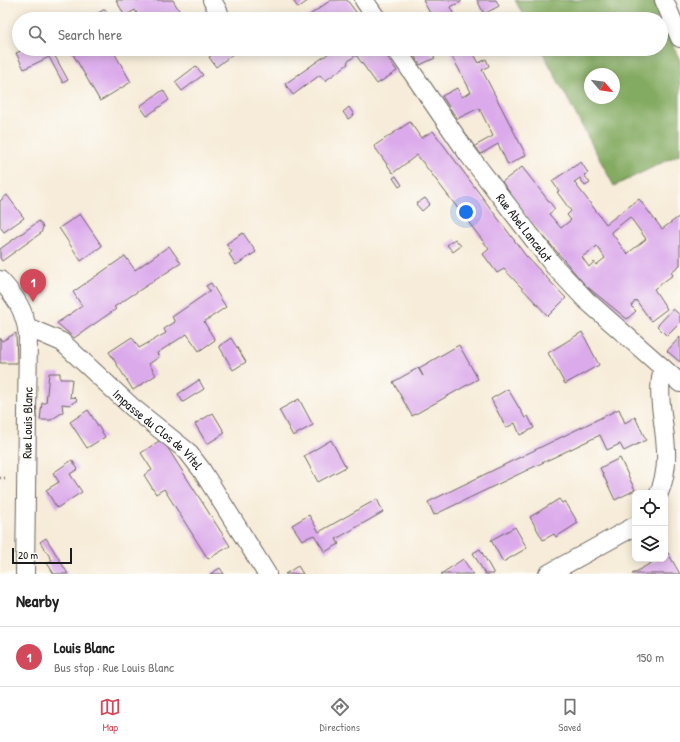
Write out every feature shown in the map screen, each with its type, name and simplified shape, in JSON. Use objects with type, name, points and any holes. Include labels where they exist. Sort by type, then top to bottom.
[{"type":"street","points":[[364,0],[372,12]]},
{"type":"street","points":[[664,0],[680,38]]},
{"type":"street","name":"Rue Abel Lancelot","points":[[401,56],[468,154],[544,255],[581,296],[680,383]]},
{"type":"street","name":"Rue Louis Blanc","points":[[0,280],[20,304],[27,327],[29,350],[25,574]]},
{"type":"street","name":"Impasse du Clos de Vitel","points":[[27,327],[62,342],[132,408],[187,451],[263,567]]},
{"type":"street","points":[[660,490],[665,475],[667,457],[660,388],[663,368]]},
{"type":"street","points":[[548,574],[632,528]]},
{"type":"green space","points":[[515,0],[654,0],[659,12],[521,12]]},
{"type":"green space","points":[[668,33],[680,61],[680,154],[614,186],[545,56],[668,56]]},
{"type":"building","points":[[116,0],[173,0],[180,12],[136,12],[135,10],[132,12],[123,12]]},
{"type":"building","points":[[293,0],[309,0],[298,8]]},
{"type":"building","points":[[331,0],[347,0],[356,12],[314,12]]},
{"type":"building","points":[[423,0],[461,0],[461,2],[450,7],[452,12],[429,12]]},
{"type":"building","points":[[477,0],[496,0],[499,6],[488,12],[483,12]]},
{"type":"building","points":[[105,9],[107,12],[100,12]]},
{"type":"building","points":[[18,56],[55,56],[68,80],[63,83],[49,57],[24,69]]},
{"type":"building","points":[[74,56],[116,56],[131,82],[100,101]]},
{"type":"building","points":[[210,56],[230,56],[216,67],[209,57]]},
{"type":"building","points":[[325,56],[355,56],[347,62],[348,64],[325,81],[320,75],[293,95],[285,84]]},
{"type":"building","points":[[357,56],[387,56],[397,71],[377,84]]},
{"type":"building","points":[[414,56],[434,56],[435,58],[420,65]]},
{"type":"building","points":[[452,56],[475,56],[479,63],[486,59],[489,66],[482,70],[526,155],[508,165],[498,144],[481,154],[475,146],[493,136],[479,108],[457,119],[442,96],[457,88],[462,97],[471,92]]},
{"type":"building","points":[[196,66],[203,75],[182,91],[175,82]]},
{"type":"building","points":[[163,90],[169,100],[147,116],[140,106]]},
{"type":"building","points":[[349,107],[354,115],[348,119],[343,112]]},
{"type":"building","points":[[410,122],[421,138],[433,131],[526,256],[566,298],[548,316],[504,269],[497,273],[483,254],[489,249],[417,155],[393,173],[374,146]]},
{"type":"building","points":[[581,162],[588,173],[584,175],[590,183],[585,186],[580,178],[574,182],[606,224],[639,199],[662,229],[680,216],[680,265],[671,272],[673,275],[654,289],[667,309],[651,321],[636,300],[631,306],[636,311],[627,319],[585,285],[524,213],[502,182],[522,167],[555,209],[549,214],[561,228],[571,220],[567,215],[571,211],[557,192],[559,191],[552,181]],"holes":[[[630,217],[646,239],[627,254],[611,232]],[[597,246],[605,258],[596,265],[594,262],[589,267],[582,257]]]},
{"type":"building","points":[[396,176],[402,185],[399,187],[393,178]]},
{"type":"building","points":[[7,195],[24,218],[4,232],[0,227],[0,201]]},
{"type":"building","points":[[425,198],[430,204],[422,211],[416,204]]},
{"type":"building","points":[[80,214],[102,246],[81,261],[59,228]]},
{"type":"building","points":[[39,221],[43,227],[41,233],[2,261],[0,258],[0,249]]},
{"type":"building","points":[[243,233],[256,252],[236,265],[229,254],[232,252],[226,244]]},
{"type":"building","points":[[455,239],[461,246],[453,252],[447,245]]},
{"type":"building","points":[[169,246],[181,263],[114,307],[116,309],[74,338],[57,323],[82,306],[73,292],[125,256],[135,270]]},
{"type":"building","points":[[211,283],[226,307],[204,322],[215,340],[199,351],[187,334],[157,353],[159,357],[149,364],[156,375],[133,390],[109,352],[132,337],[139,348],[166,333],[164,329],[175,322],[172,317],[210,291],[206,286]]},
{"type":"building","points":[[673,309],[680,315],[680,323],[667,336],[657,326]]},
{"type":"building","points":[[582,332],[599,365],[565,384],[548,353]]},
{"type":"building","points":[[16,333],[17,363],[0,363],[0,338],[2,341]]},
{"type":"building","points":[[680,337],[680,362],[667,351]]},
{"type":"building","points":[[231,338],[246,362],[233,370],[219,346]]},
{"type":"building","points":[[459,345],[478,379],[412,416],[393,382],[418,368],[423,376],[419,368]]},
{"type":"building","points":[[49,373],[60,373],[60,379],[72,379],[70,398],[74,397],[77,400],[70,405],[62,404],[63,412],[51,420],[40,420],[42,403],[46,403]]},
{"type":"building","points":[[199,380],[204,389],[183,402],[178,394]]},
{"type":"building","points":[[508,389],[525,418],[528,416],[534,428],[520,435],[515,423],[506,428],[491,399]]},
{"type":"building","points":[[299,399],[313,425],[293,436],[279,410]]},
{"type":"building","points":[[619,409],[625,423],[635,417],[646,440],[624,451],[620,444],[607,450],[600,435],[434,515],[428,502]]},
{"type":"building","points":[[88,410],[105,437],[87,448],[70,422]]},
{"type":"building","points":[[213,413],[225,433],[207,444],[195,424]]},
{"type":"building","points":[[162,439],[230,546],[208,559],[164,489],[156,494],[144,475],[152,470],[141,453]]},
{"type":"building","points":[[331,440],[346,467],[318,482],[304,456]]},
{"type":"building","points":[[620,458],[635,490],[632,490],[632,492],[615,500],[600,468]]},
{"type":"building","points":[[72,460],[78,469],[70,474],[82,492],[57,508],[46,490],[59,482],[53,473]]},
{"type":"building","points":[[377,499],[383,512],[336,539],[339,544],[325,552],[314,535],[302,540],[292,525],[309,515],[319,532]]},
{"type":"building","points":[[559,499],[562,503],[565,501],[578,523],[556,537],[554,534],[543,540],[530,517]]},
{"type":"building","points":[[515,527],[527,548],[503,562],[491,540]]},
{"type":"building","points":[[46,538],[68,574],[54,574],[47,563],[52,560],[40,542]]},
{"type":"building","points":[[480,549],[494,574],[485,574],[473,553]]},
{"type":"building","points":[[668,553],[680,574],[632,574],[653,562],[668,562]]},
{"type":"building","points":[[463,559],[473,574],[441,574]]},
{"type":"building","points":[[298,566],[303,574],[285,574]]},
{"type":"building","points":[[220,568],[224,574],[210,574]]},
{"type":"place","name":"Louis Blanc","points":[[33,302]]}]
